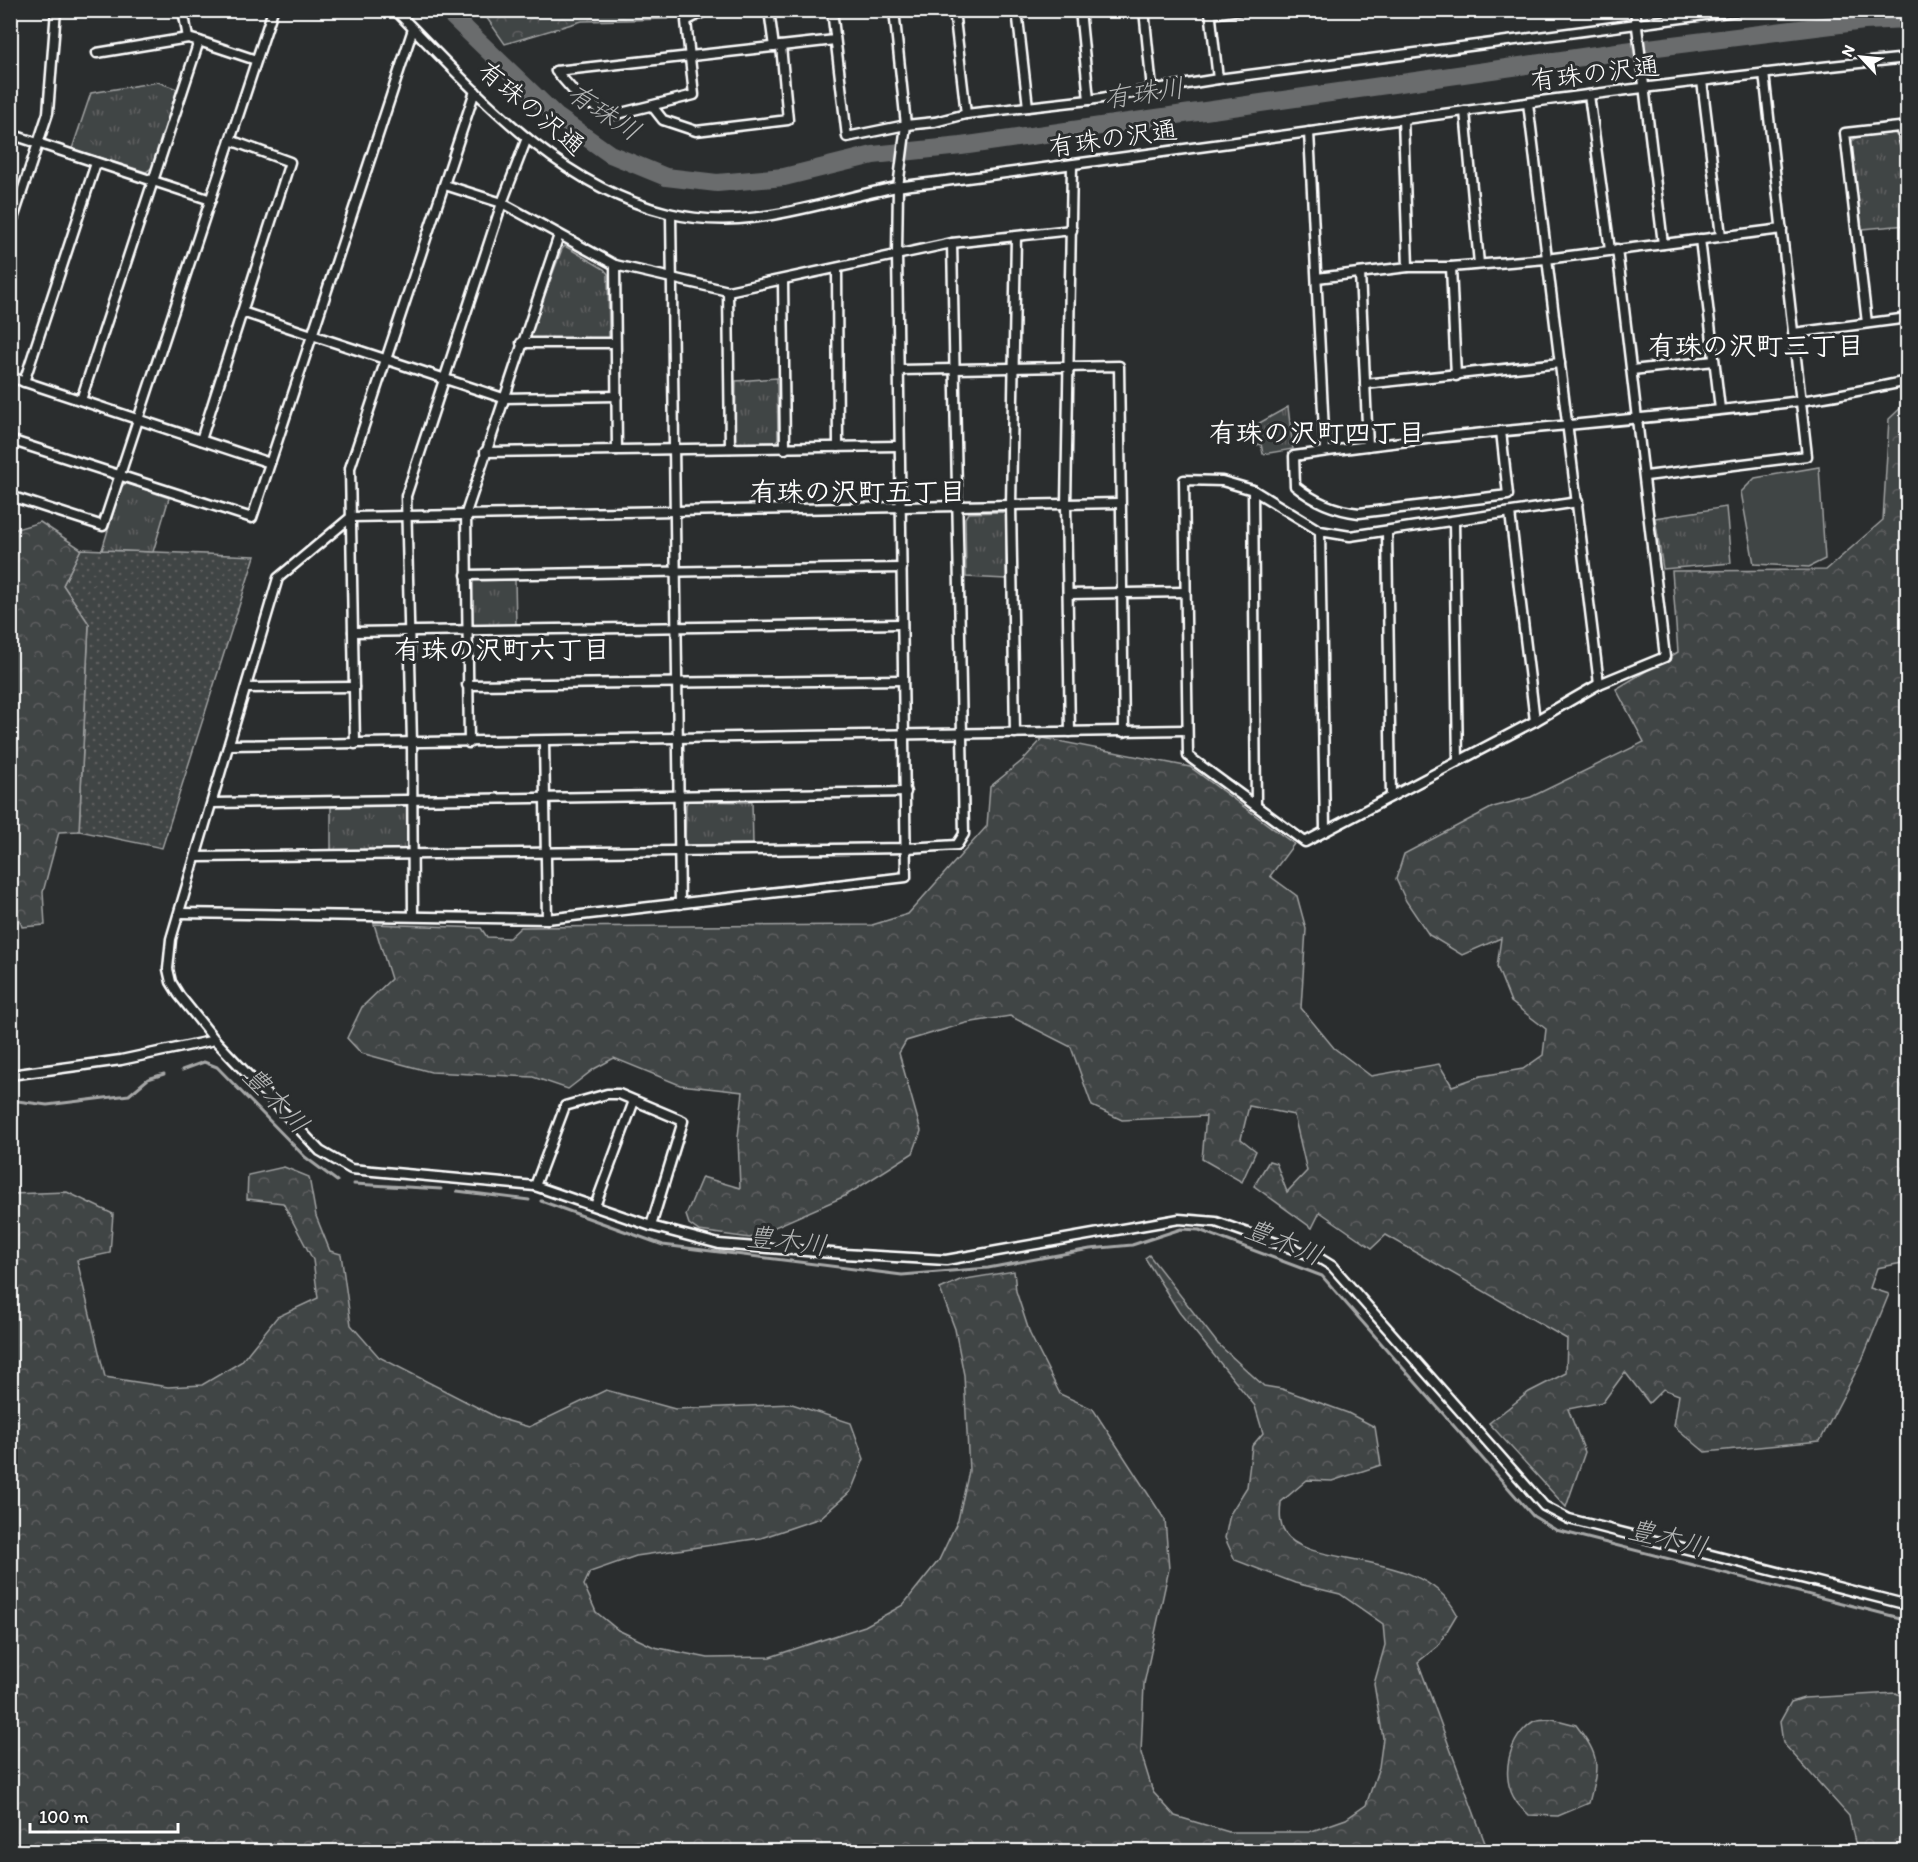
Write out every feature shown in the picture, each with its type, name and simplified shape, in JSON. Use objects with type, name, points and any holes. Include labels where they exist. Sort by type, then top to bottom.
[{"type":"street","points":[[10,228],[48,113],[56,10]]},
{"type":"street","points":[[183,10],[188,38]]},
{"type":"street","points":[[10,496],[103,526],[273,10]]},
{"type":"street","name":"有珠の沢通","points":[[395,10],[475,91],[526,138],[580,176],[639,204],[671,214],[721,221],[764,218],[898,187],[1589,95],[1908,58]]},
{"type":"street","points":[[707,10],[686,21],[689,55],[694,95],[609,116],[577,95],[556,71],[689,55],[835,40]]},
{"type":"street","points":[[652,106],[663,120],[696,130],[788,120],[769,10]]},
{"type":"street","points":[[832,10],[847,137],[905,129],[966,114],[1743,10]]},
{"type":"street","points":[[180,913],[547,919],[906,877],[897,253],[898,187],[905,129],[894,10]]},
{"type":"street","points":[[954,10],[966,114]]},
{"type":"street","points":[[1017,10],[1028,107]]},
{"type":"street","points":[[1080,10],[1089,99]]},
{"type":"street","points":[[1144,10],[1152,89]]},
{"type":"street","points":[[1218,79],[1210,12],[1240,10]]},
{"type":"street","points":[[1635,10],[1640,34],[1663,244]]},
{"type":"street","points":[[10,440],[252,518],[413,29]]},
{"type":"street","points":[[97,53],[188,38],[256,60]]},
{"type":"street","points":[[81,400],[199,41]]},
{"type":"street","points":[[1646,476],[1807,456],[1764,73]]},
{"type":"street","points":[[1702,81],[1721,236]]},
{"type":"street","points":[[355,744],[350,468],[475,91]]},
{"type":"street","points":[[1578,502],[1350,536],[1320,531],[1253,490],[1222,481],[1184,480],[1188,756],[1305,842],[1535,721],[1599,684],[1665,657],[1632,370],[1589,95]]},
{"type":"street","points":[[1528,103],[1599,684]]},
{"type":"street","points":[[1465,111],[1479,264]]},
{"type":"street","points":[[1403,119],[1408,267]]},
{"type":"street","points":[[1867,323],[1845,133],[1904,127],[1908,154]]},
{"type":"street","points":[[1309,132],[1325,451]]},
{"type":"street","points":[[10,135],[211,200]]},
{"type":"street","points":[[413,916],[412,743],[406,496],[502,203],[526,138]]},
{"type":"street","points":[[201,440],[290,162],[230,140]]},
{"type":"street","points":[[24,382],[96,163]]},
{"type":"street","points":[[1070,732],[1066,505],[1072,165]]},
{"type":"street","points":[[445,185],[502,203],[615,265],[728,291],[952,243],[1072,230]]},
{"type":"street","points":[[671,214],[680,904]]},
{"type":"street","points":[[1317,278],[1408,267],[1452,267],[1546,259],[1782,229]]},
{"type":"street","points":[[469,743],[466,513],[520,343],[559,235]]},
{"type":"street","points":[[1015,733],[1011,505],[1016,237]]},
{"type":"street","points":[[1700,239],[1720,409]]},
{"type":"street","points":[[197,857],[907,848],[957,845],[964,834],[952,243]]},
{"type":"street","points":[[615,265],[617,450]]},
{"type":"street","points":[[1452,267],[1456,376]]},
{"type":"street","points":[[837,268],[838,447]]},
{"type":"street","points":[[1360,273],[1368,446]]},
{"type":"street","points":[[783,280],[785,448]]},
{"type":"street","points":[[728,291],[730,448]]},
{"type":"street","points":[[242,312],[503,398],[617,396]]},
{"type":"street","points":[[1794,333],[1908,318]]},
{"type":"street","points":[[520,343],[615,343]]},
{"type":"street","points":[[1632,370],[1714,361]]},
{"type":"street","points":[[1365,384],[1560,363]]},
{"type":"street","points":[[899,370],[1119,366],[1124,732]]},
{"type":"street","points":[[10,377],[270,463]]},
{"type":"street","points":[[1501,431],[1508,495],[1359,513],[1324,505],[1295,486],[1294,456],[1325,451],[1568,423],[1802,400],[1908,381]]},
{"type":"street","points":[[485,452],[899,446]]},
{"type":"street","points":[[1253,490],[1256,806]]},
{"type":"street","points":[[1120,504],[466,513],[351,517],[278,578],[168,954],[171,982],[215,1040],[320,1151],[351,1169],[535,1186],[651,1226],[719,1244],[946,1260],[1179,1219],[1216,1222],[1319,1258],[1332,1266],[1544,1506],[1569,1519],[1908,1605]]},
{"type":"street","points":[[1510,513],[1535,721]]},
{"type":"street","points":[[1454,522],[1458,761]]},
{"type":"street","points":[[1320,531],[1325,830]]},
{"type":"street","points":[[1387,531],[1391,796]]},
{"type":"street","points":[[466,575],[902,568]]},
{"type":"street","points":[[1068,594],[1185,592]]},
{"type":"street","points":[[353,632],[902,624]]},
{"type":"street","points":[[467,685],[903,680]]},
{"type":"street","points":[[246,688],[354,687]]},
{"type":"street","points":[[230,746],[1186,730]]},
{"type":"street","points":[[544,741],[547,919]]},
{"type":"street","points":[[213,803],[906,792]]},
{"type":"street","points":[[10,1075],[121,1060],[215,1040]]},
{"type":"street","points":[[535,1186],[565,1106],[607,1094],[619,1094],[683,1121],[651,1226]]},
{"type":"street","points":[[595,1206],[634,1101]]},
{"type":"green space","points":[[482,11],[684,11],[667,19],[582,21],[505,44]]},
{"type":"green space","points":[[158,82],[177,89],[154,166],[146,172],[72,149],[91,93]]},
{"type":"green space","points":[[1892,131],[1898,138],[1906,161],[1907,225],[1862,229],[1851,142],[1855,138]]},
{"type":"green space","points":[[565,246],[604,269],[608,274],[609,339],[532,340],[529,336]]},
{"type":"green space","points":[[777,378],[778,439],[775,442],[738,443],[735,440],[736,381]]},
{"type":"green space","points":[[1907,402],[1907,1258],[1902,1263],[1877,1268],[1870,1288],[1889,1294],[1862,1360],[1820,1441],[1705,1452],[1674,1426],[1679,1395],[1663,1389],[1649,1403],[1625,1372],[1603,1402],[1568,1409],[1585,1452],[1566,1507],[1489,1423],[1529,1392],[1566,1373],[1567,1339],[1386,1235],[1372,1248],[1320,1212],[1312,1228],[1254,1186],[1269,1161],[1276,1163],[1287,1192],[1307,1171],[1294,1115],[1249,1106],[1241,1139],[1256,1151],[1242,1182],[1202,1159],[1206,1116],[1122,1120],[1092,1106],[1071,1047],[1010,1016],[966,1023],[906,1041],[899,1053],[921,1131],[913,1153],[845,1196],[750,1238],[699,1231],[689,1224],[686,1215],[702,1177],[740,1188],[738,1137],[743,1092],[680,1085],[614,1058],[594,1069],[568,1089],[533,1077],[431,1072],[361,1053],[347,1038],[362,1007],[391,979],[374,924],[481,928],[487,937],[509,938],[521,927],[872,925],[908,914],[987,826],[990,787],[1023,760],[1043,738],[1190,767],[1294,844],[1270,876],[1297,896],[1306,929],[1301,1008],[1334,1048],[1371,1076],[1439,1064],[1452,1086],[1481,1076],[1523,1069],[1543,1055],[1546,1029],[1511,1002],[1497,967],[1501,938],[1462,955],[1429,935],[1406,901],[1396,879],[1404,854],[1493,807],[1531,797],[1644,742],[1616,689],[1678,652],[1672,571],[1826,570],[1883,520],[1889,419]]},
{"type":"green space","points":[[1288,407],[1293,449],[1263,454],[1261,444],[1256,445],[1254,426]]},
{"type":"green space","points":[[1819,467],[1825,559],[1809,567],[1754,564],[1741,492],[1755,478]]},
{"type":"green space","points":[[126,483],[169,498],[153,552],[102,550],[121,487]]},
{"type":"green space","points":[[1726,507],[1731,563],[1663,569],[1655,518]]},
{"type":"green space","points":[[1003,512],[1006,515],[1006,579],[966,577],[965,518],[968,513]]},
{"type":"green space","points":[[40,522],[81,549],[63,585],[89,624],[79,831],[59,832],[43,892],[45,925],[22,927],[10,890],[10,531]]},
{"type":"green space","points":[[81,549],[255,556],[162,848],[79,831],[89,624],[63,585]]},
{"type":"green space","points":[[515,580],[516,625],[473,625],[471,623],[470,585],[473,581]]},
{"type":"green space","points":[[688,801],[752,802],[753,844],[688,845],[685,843]]},
{"type":"green space","points":[[407,806],[407,849],[331,850],[331,807]]},
{"type":"green space","points":[[284,1167],[309,1177],[316,1216],[330,1251],[341,1254],[351,1325],[379,1357],[498,1418],[529,1427],[606,1390],[675,1409],[792,1404],[851,1423],[864,1459],[851,1491],[820,1518],[761,1538],[636,1556],[590,1572],[584,1585],[596,1612],[618,1630],[654,1647],[708,1658],[770,1657],[865,1626],[903,1605],[939,1560],[958,1520],[969,1471],[964,1375],[955,1329],[940,1289],[960,1280],[1014,1271],[1016,1291],[1030,1334],[1060,1394],[1093,1409],[1165,1520],[1169,1569],[1144,1684],[1141,1753],[1153,1792],[1175,1816],[1229,1832],[1309,1832],[1346,1819],[1366,1805],[1379,1767],[1383,1738],[1374,1684],[1385,1645],[1383,1624],[1340,1594],[1295,1583],[1235,1560],[1225,1538],[1230,1514],[1247,1487],[1252,1446],[1263,1433],[1255,1406],[1179,1312],[1145,1258],[1149,1255],[1218,1344],[1264,1386],[1282,1389],[1348,1413],[1375,1427],[1381,1465],[1332,1481],[1307,1480],[1281,1502],[1282,1526],[1285,1533],[1297,1544],[1316,1551],[1393,1568],[1419,1578],[1441,1593],[1457,1614],[1438,1646],[1418,1662],[1488,1851],[11,1851],[11,1194],[67,1192],[113,1214],[110,1253],[77,1260],[105,1377],[168,1387],[202,1385],[241,1362],[277,1317],[318,1298],[313,1260],[283,1203],[247,1199],[248,1175]]},
{"type":"green space","points":[[1896,1693],[1907,1699],[1907,1851],[1857,1851],[1849,1816],[1783,1743],[1780,1722],[1791,1702],[1804,1698]]},
{"type":"green space","points":[[1553,1719],[1576,1725],[1594,1754],[1596,1770],[1589,1803],[1558,1816],[1529,1815],[1517,1803],[1511,1791],[1508,1780],[1509,1758],[1518,1736],[1525,1728],[1536,1720]]},
{"type":"waterway","name":"有珠川","points":[[446,10],[556,116],[610,154],[666,177],[717,183],[784,177],[873,155],[961,146],[1617,52],[1864,21],[1908,19]]},
{"type":"waterway","name":"豊木川","points":[[182,1070],[204,1062],[217,1067],[305,1157],[337,1181]]},
{"type":"waterway","name":"豊木川","points":[[10,1100],[47,1105],[129,1095],[148,1079],[164,1074]]},
{"type":"waterway","name":"豊木川","points":[[354,1184],[441,1189]]},
{"type":"waterway","name":"豊木川","points":[[457,1191],[529,1200]]},
{"type":"waterway","name":"豊木川","points":[[541,1201],[663,1245],[902,1275],[988,1268],[1090,1249],[1132,1245],[1181,1229],[1199,1230],[1322,1276],[1533,1516],[1556,1530],[1908,1620]]},
{"type":"district","name":"有珠の沢町三丁目","points":[[1756,346]]},
{"type":"district","name":"有珠の沢町四丁目","points":[[1317,433]]},
{"type":"district","name":"有珠の沢町五丁目","points":[[858,492]]},
{"type":"district","name":"有珠の沢町六丁目","points":[[502,650]]}]
